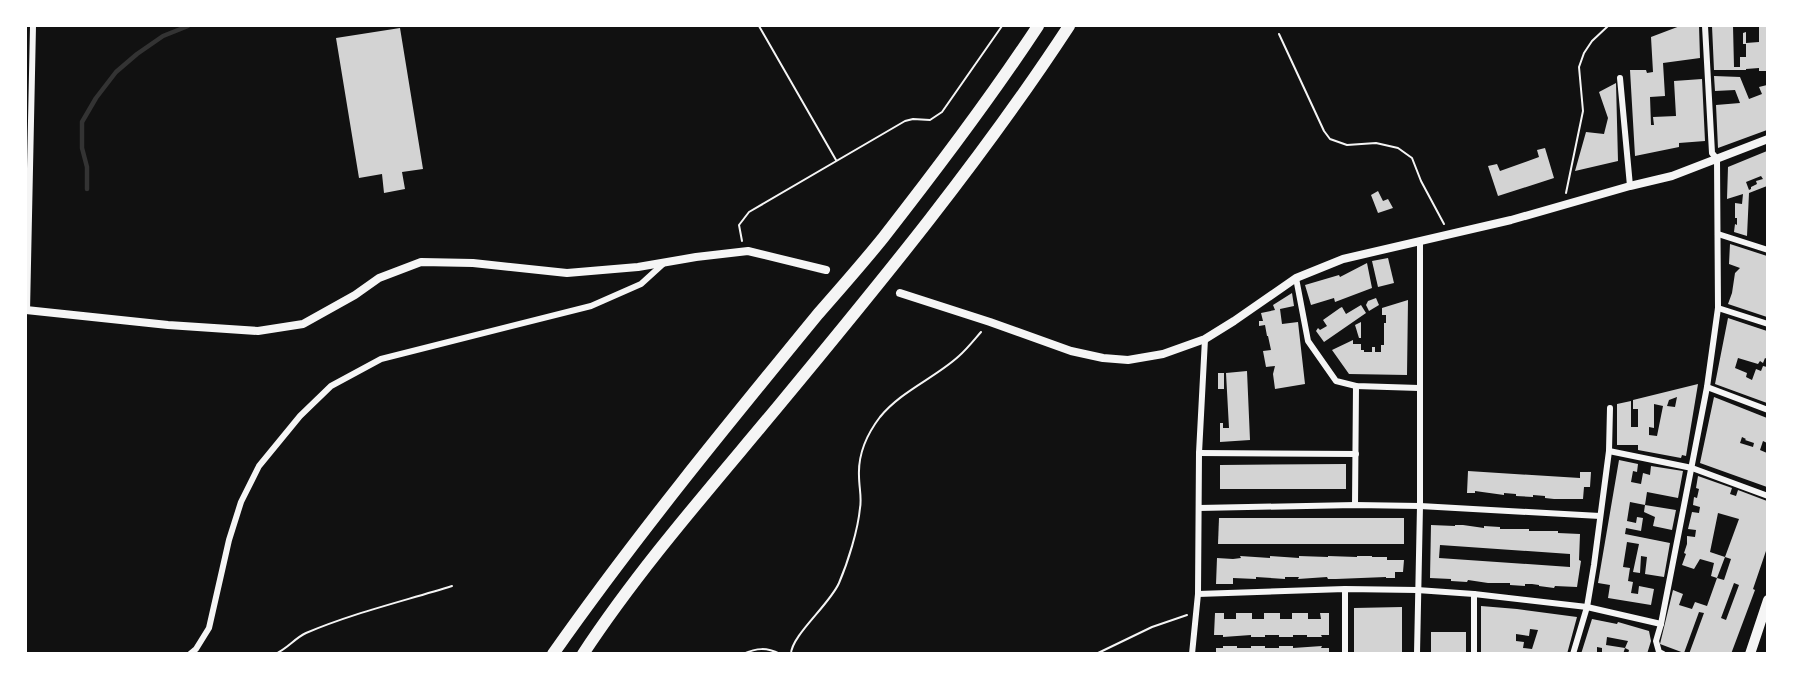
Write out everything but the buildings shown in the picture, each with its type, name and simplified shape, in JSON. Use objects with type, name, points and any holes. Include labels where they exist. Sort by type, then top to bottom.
[{"type":"highway","points":[[553,654],[650,520],[804,331],[882,240],[965,131],[1038,26]]},
{"type":"highway","points":[[583,654],[641,574],[704,495],[930,219],[1049,57],[1069,26]]},
{"type":"main road","points":[[1750,654],[1767,600]]},
{"type":"street","points":[[33,26],[26,310],[258,332],[303,324],[355,295],[379,278],[421,262],[473,263],[567,273],[638,267],[748,251],[826,270]]},
{"type":"street","points":[[1663,654],[1659,652],[1656,641],[1692,468],[1707,387],[1718,308],[1718,159],[1712,153],[1705,26]]},
{"type":"street","points":[[1620,78],[1630,186]]},
{"type":"street","points":[[900,293],[1071,351],[1103,358],[1128,360],[1163,354],[1205,339],[1296,278],[1343,259],[1511,220],[1672,176],[1767,139]]},
{"type":"street","points":[[1718,234],[1767,250]]},
{"type":"street","points":[[1417,654],[1420,506],[1420,242]]},
{"type":"street","points":[[190,654],[196,649],[209,628],[229,540],[241,502],[259,466],[300,416],[331,386],[381,359],[591,306],[641,284],[664,262]]},
{"type":"street","points":[[1296,278],[1308,341],[1336,381],[1356,386],[1419,388]]},
{"type":"street","points":[[1718,308],[1767,324]]},
{"type":"street","points":[[1192,654],[1198,594],[1199,453],[1205,339]]},
{"type":"street","points":[[1356,386],[1356,505]]},
{"type":"street","points":[[1707,387],[1767,410]]},
{"type":"street","points":[[1573,654],[1587,607],[1609,451],[1610,408]]},
{"type":"street","points":[[1609,451],[1692,468],[1767,496]]},
{"type":"street","points":[[1199,453],[1356,454]]},
{"type":"street","points":[[1199,508],[1420,506],[1600,516]]},
{"type":"street","points":[[1198,594],[1345,589],[1418,590],[1587,607],[1661,624]]},
{"type":"street","points":[[1345,589],[1345,654]]},
{"type":"street","points":[[1474,594],[1474,654]]},
{"type":"path","points":[[759,26],[836,160]]},
{"type":"path","points":[[748,251],[740,238],[739,225],[749,212],[905,121],[930,120],[942,112],[1002,26]]},
{"type":"path","points":[[1563,204],[1583,111],[1580,67],[1584,52],[1608,26]]},
{"type":"path","points":[[1279,34],[1324,131],[1330,139],[1347,145],[1376,143],[1398,148],[1412,158],[1421,181],[1449,235]]},
{"type":"path","points":[[791,654],[791,647],[796,639],[830,600],[839,583],[861,506],[859,474],[861,453],[880,417],[896,402],[959,356],[990,322]]},
{"type":"path","points":[[275,654],[304,634],[452,586]]},
{"type":"path","points":[[1096,654],[1152,627],[1195,613]]},
{"type":"path","points":[[743,654],[758,648],[769,649],[780,654]]},
{"type":"waterway","points":[[87,189],[87,167],[82,148],[82,122],[96,98],[116,72],[137,54],[163,36],[188,26]]}]
